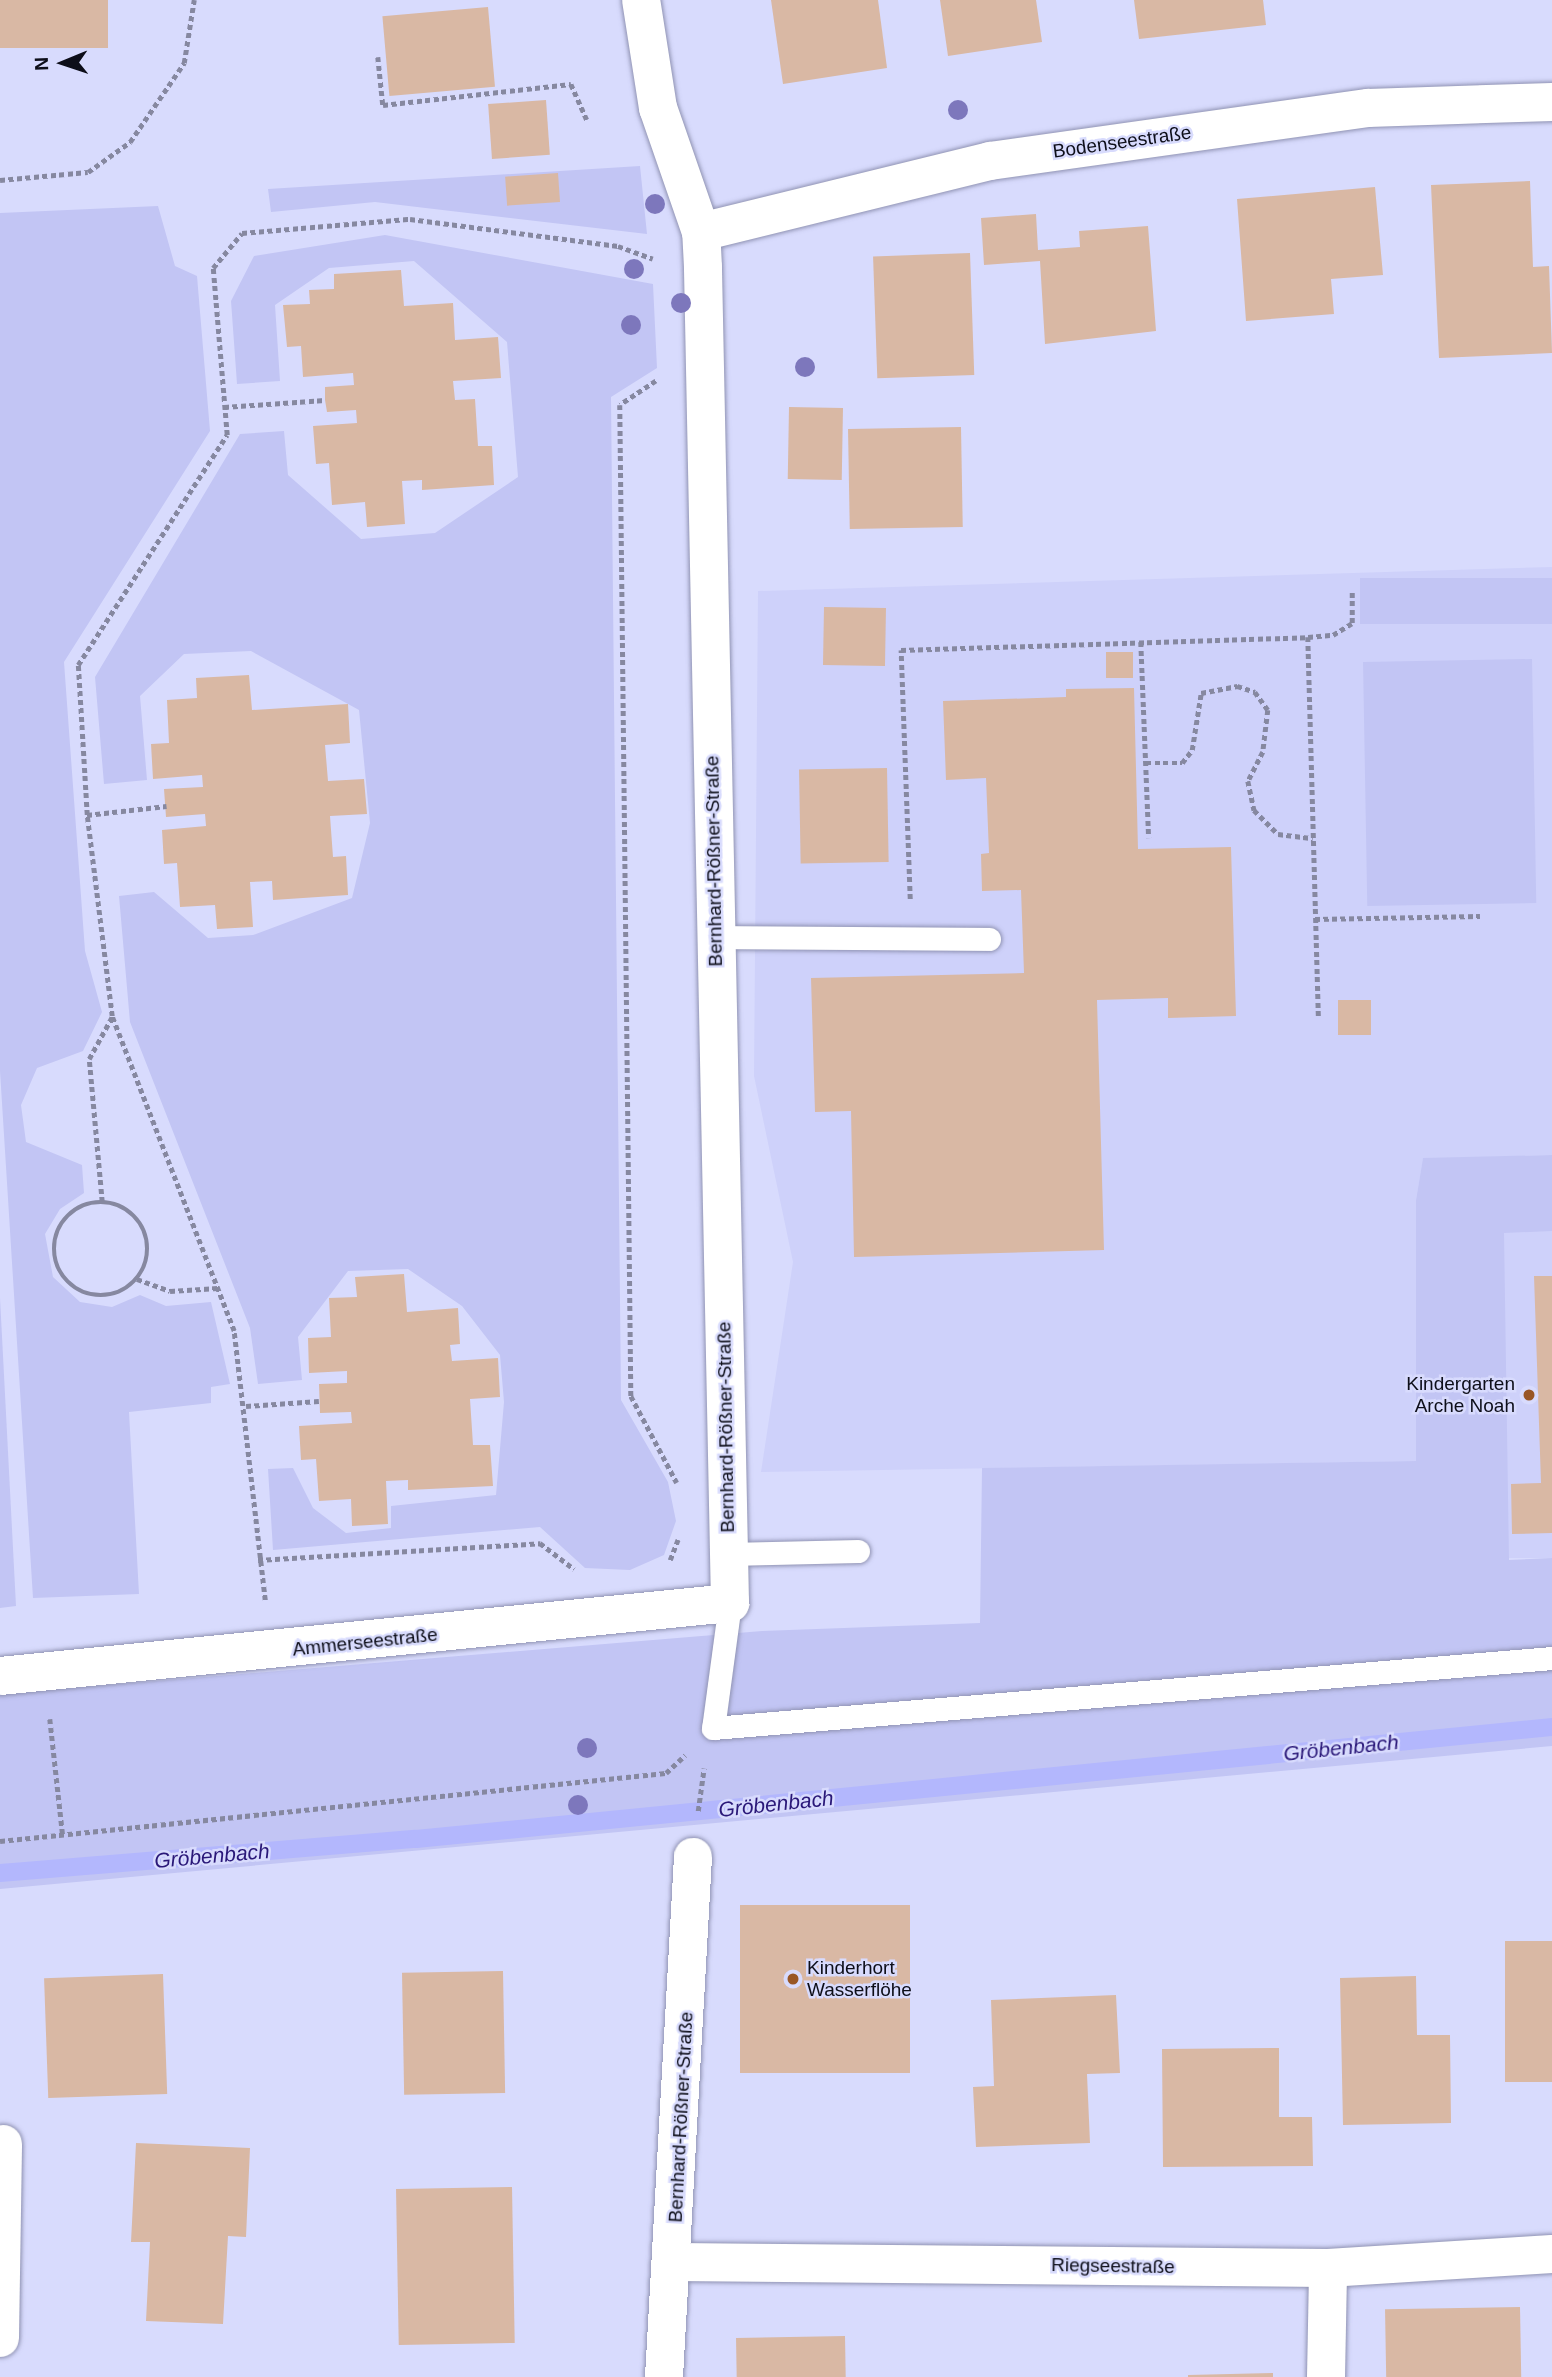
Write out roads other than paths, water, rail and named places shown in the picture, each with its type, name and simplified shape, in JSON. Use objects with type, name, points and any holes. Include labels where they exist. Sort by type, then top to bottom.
[{"type":"street","name":"Bernhard-Rößner-Straße","points":[[642,0],[658,108],[702,250],[730,1603]]},
{"type":"street","name":"Bodenseestraße","points":[[702,250],[990,161],[1368,108],[1552,102]]},
{"type":"street","name":"Ammerseestraße","points":[[0,1676],[730,1603]]},
{"type":"street","name":"Bernhard-Rößner-Straße","points":[[664,2377],[674,2262],[694,1857]]},
{"type":"street","points":[[0,2339],[3,2144]]},
{"type":"street","name":"Riegseestraße","points":[[674,2262],[1328,2268],[1552,2254]]},
{"type":"street","points":[[1326,2377],[1328,2268]]},
{"type":"lane","points":[[716,937],[989,939]]},
{"type":"lane","points":[[729,1555],[858,1551]]},
{"type":"lane","name":"Bernhard-Rößner-Straße","points":[[730,1603],[713,1728],[1552,1658]]},
{"type":"waterway","name":"Gröbenbach","points":[[0,1873],[416,1839],[1552,1727]]},
{"type":"place","name":"Kindergarten Arche Noah","points":[[1529,1395]]},
{"type":"place","name":"Kinderhort Wasserflöhe","points":[[793,1979]]}]
